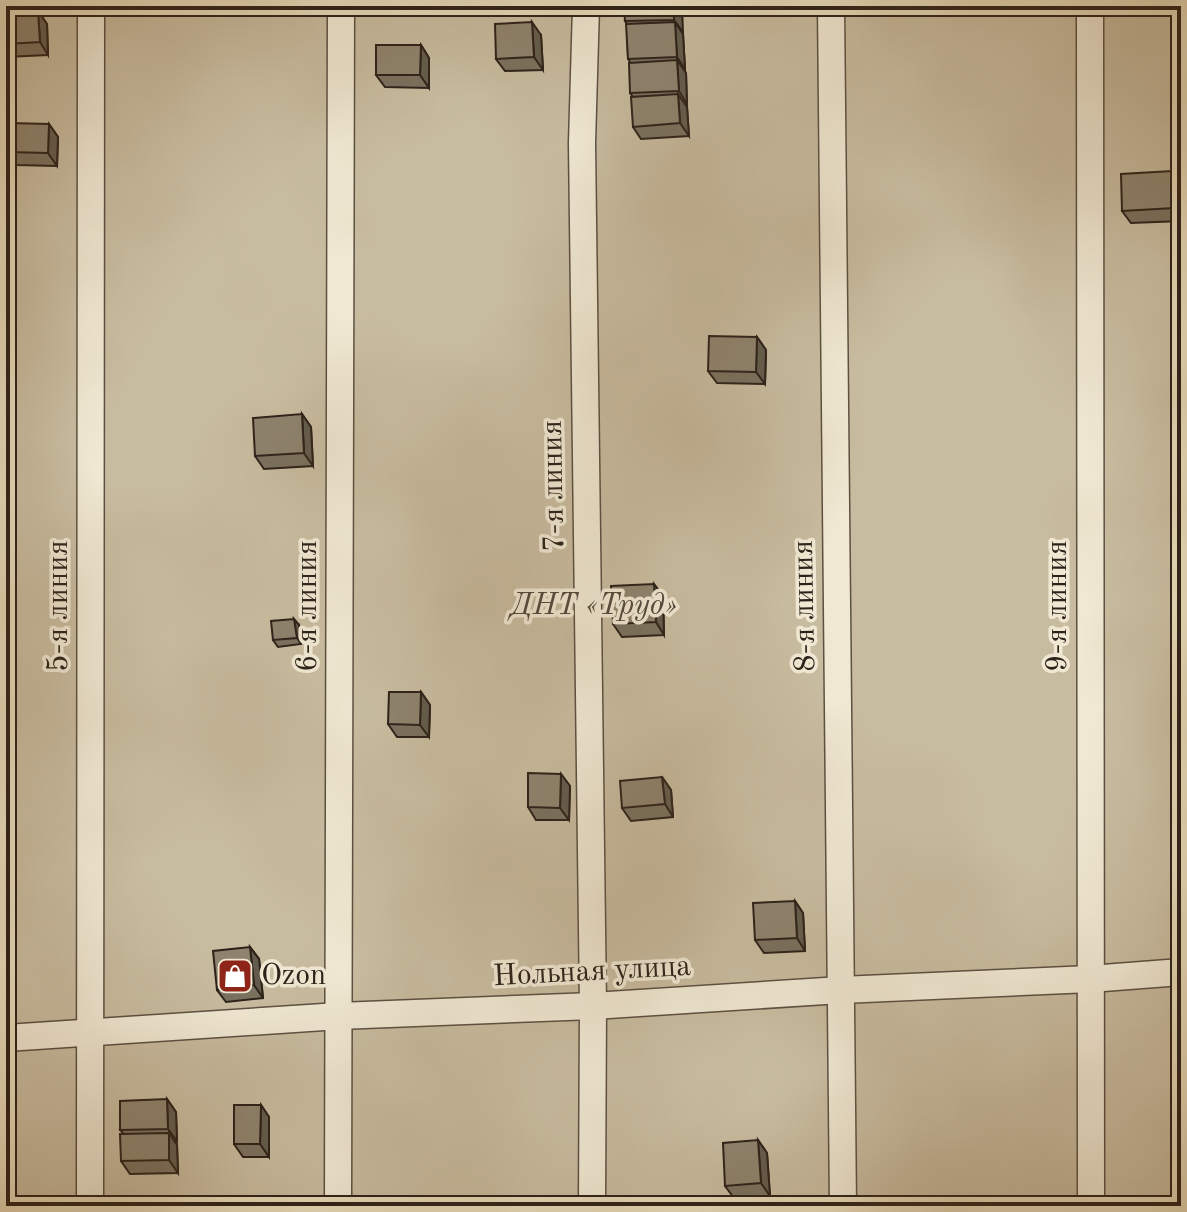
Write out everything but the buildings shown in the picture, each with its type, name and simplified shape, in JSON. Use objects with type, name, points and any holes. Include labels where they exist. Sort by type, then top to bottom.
[{"type":"street","name":"5-я линия","points":[[90,1206],[91,6]]},
{"type":"street","name":"6-я линия","points":[[338,1206],[341,6]]},
{"type":"street","name":"7-я линия","points":[[586,6],[582,143],[593,1006],[592,1206]]},
{"type":"street","name":"8-я линия","points":[[831,6],[843,1206]]},
{"type":"street","name":"9-я линия","points":[[1090,6],[1091,1206]]},
{"type":"street","name":"Нольная улица","points":[[6,1038],[339,1016],[593,1006],[1181,972]]},
{"type":"green space","name":"ДНТ «Труд»","points":[[6,6],[1181,6],[1181,1206],[6,1206]]},
{"type":"place","name":"Ozon","points":[[235,976]]}]
